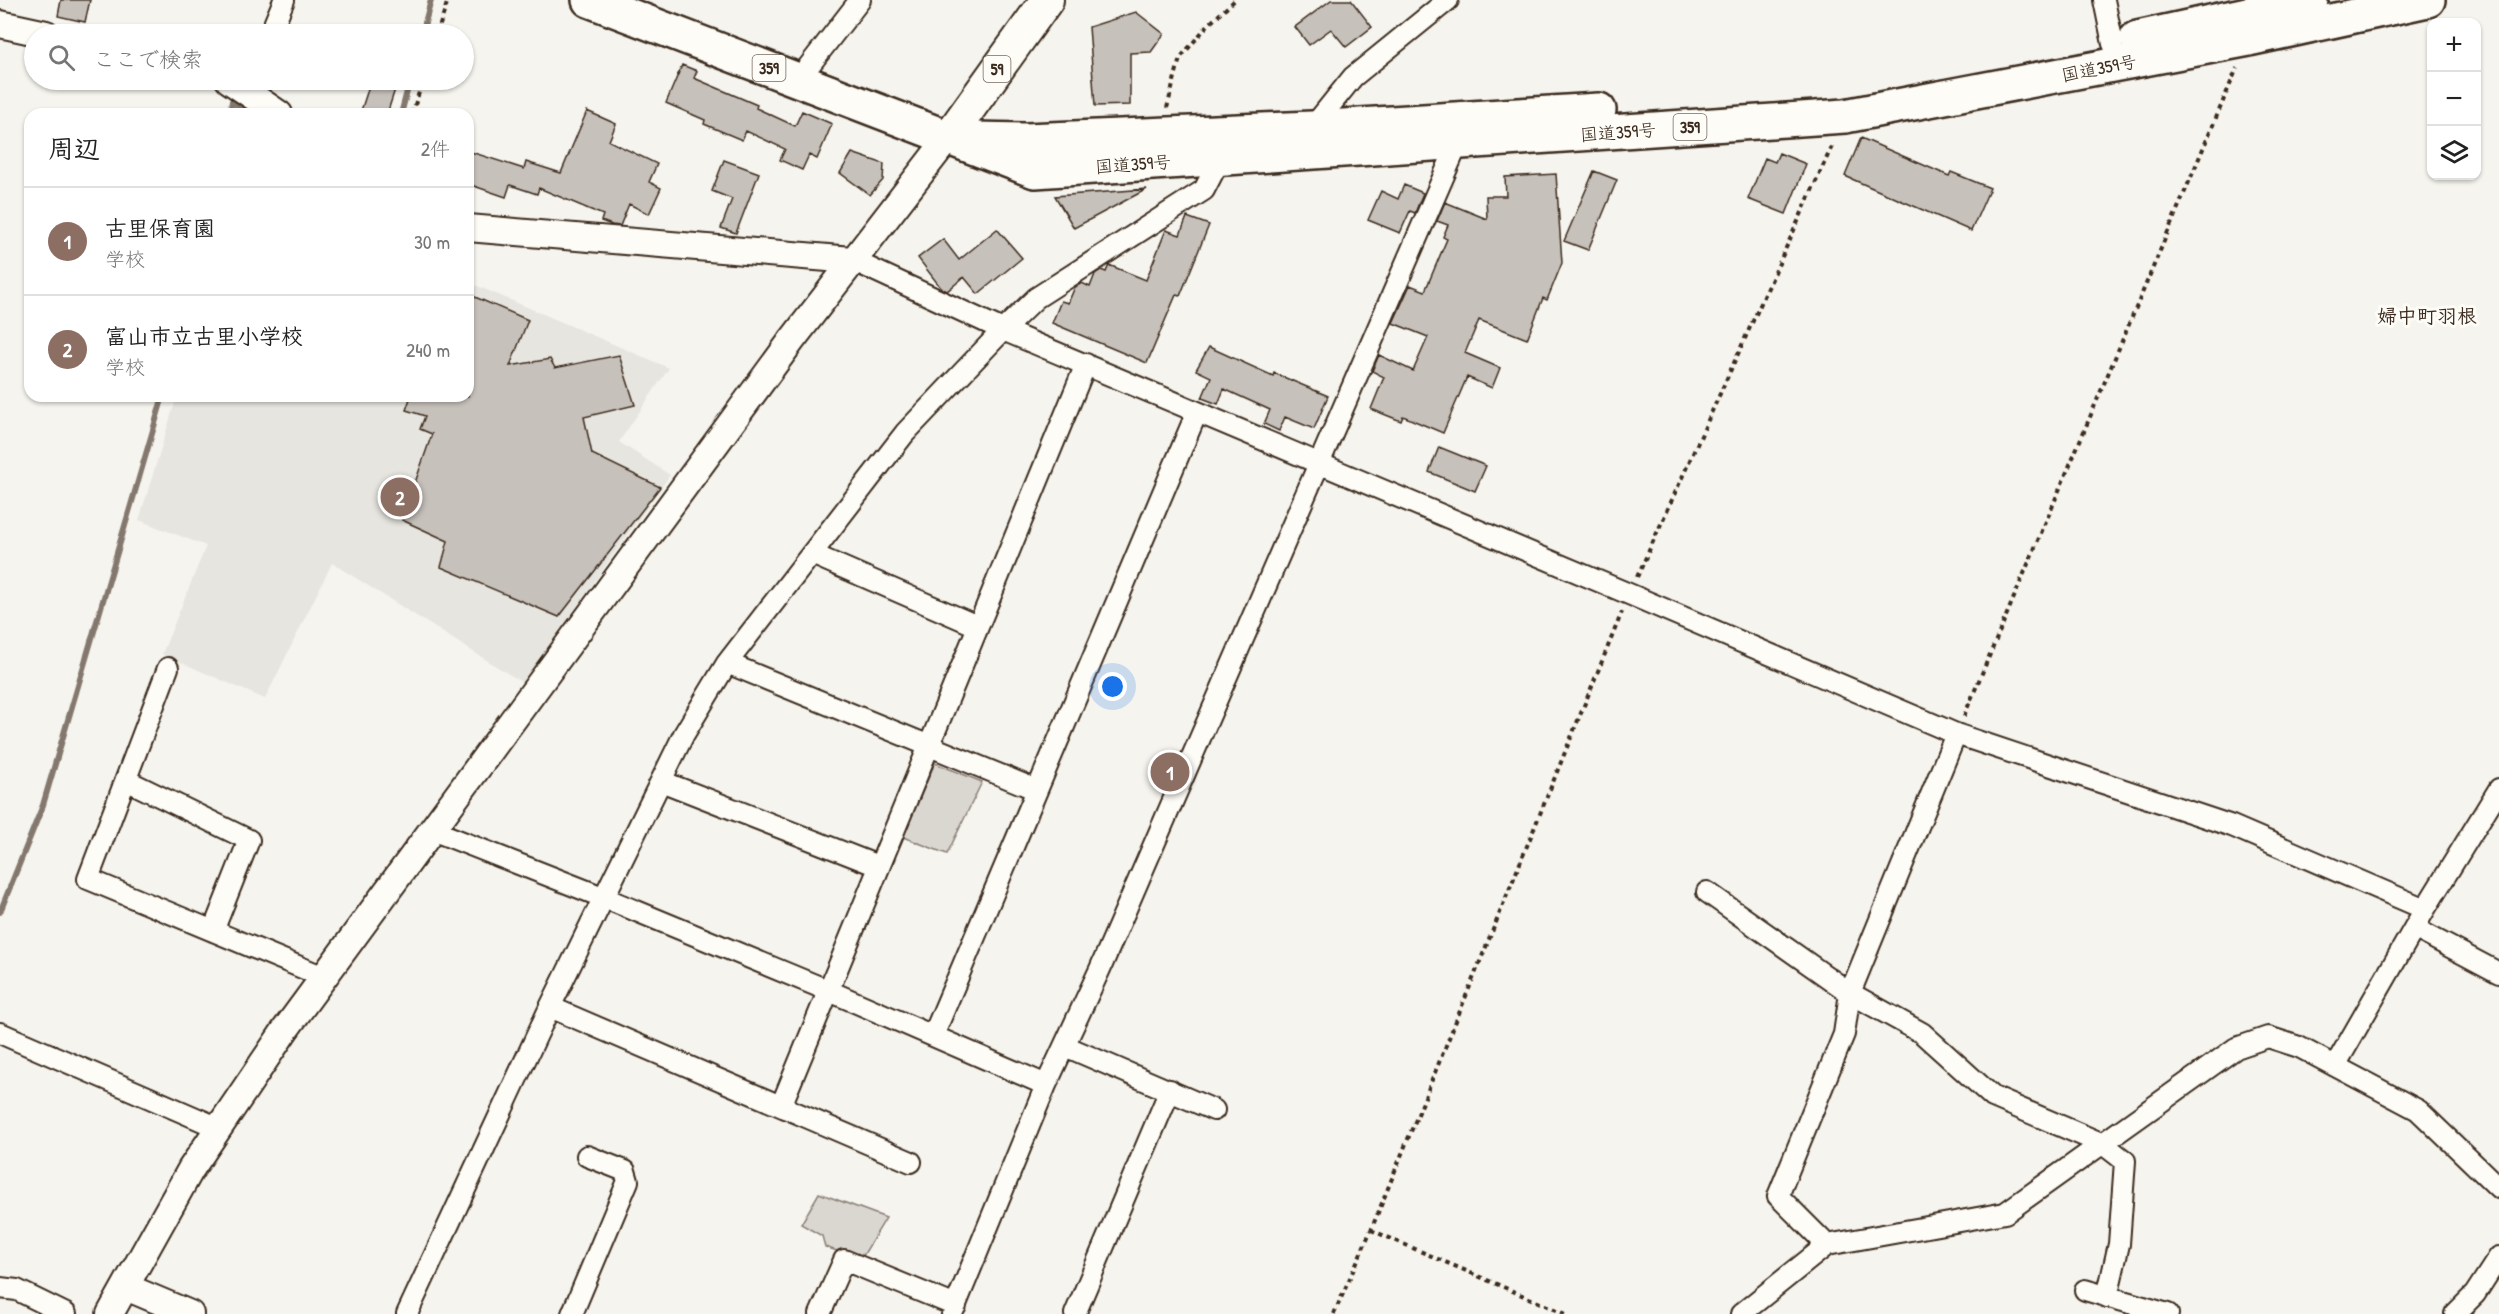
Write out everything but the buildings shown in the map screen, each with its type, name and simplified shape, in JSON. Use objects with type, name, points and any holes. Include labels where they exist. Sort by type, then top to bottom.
[{"type":"highway","name":"国道359号","points":[[589,0],[1035,171],[1845,116],[2249,39],[2428,0]]},
{"type":"highway","name":"国道359号","points":[[948,138],[1026,140],[1312,129],[1845,94],[2113,44],[2312,0]]},
{"type":"main road","name":"59","points":[[948,138],[1047,0]]},
{"type":"street","points":[[274,24],[284,0]]},
{"type":"street","points":[[798,80],[860,0]]},
{"type":"street","points":[[1312,129],[1353,77],[1448,0]]},
{"type":"street","points":[[2104,0],[2113,44]]},
{"type":"street","points":[[0,24],[24,29]]},
{"type":"street","points":[[250,90],[272,108]]},
{"type":"street","points":[[110,1314],[191,1168],[324,977],[549,668],[852,260],[948,138]]},
{"type":"street","points":[[820,1314],[844,1260],[954,1310],[1046,1085],[1105,958],[1458,143]]},
{"type":"street","points":[[407,1314],[550,1007],[684,734],[727,663],[905,434],[1004,330],[1036,298],[1204,190],[1220,159]]},
{"type":"street","points":[[474,228],[852,260],[1004,330],[1956,734],[2232,826],[2425,909]]},
{"type":"street","points":[[781,1106],[1086,364]]},
{"type":"street","points":[[933,1036],[1197,412]]},
{"type":"street","points":[[812,554],[977,626]]},
{"type":"street","points":[[727,663],[1037,790]]},
{"type":"street","points":[[168,668],[88,879],[324,977]]},
{"type":"street","points":[[1827,1245],[1778,1196],[1844,1034],[1850,993],[1956,734]]},
{"type":"street","points":[[126,780],[249,840],[213,931]]},
{"type":"street","points":[[661,781],[878,866]]},
{"type":"street","points":[[2335,1066],[2425,909],[2499,789]]},
{"type":"street","points":[[432,830],[605,898],[827,990],[1046,1085]]},
{"type":"street","points":[[1707,892],[1850,993],[1922,1033],[1993,1098],[2103,1144],[2125,1161],[2119,1244],[2107,1297]]},
{"type":"street","points":[[2414,928],[2499,973]]},
{"type":"street","points":[[550,1007],[911,1162]]},
{"type":"street","points":[[0,1033],[219,1128]]},
{"type":"street","points":[[1741,1314],[1827,1245],[2005,1213],[2236,1048],[2268,1037],[2299,1047],[2418,1110],[2499,1188]]},
{"type":"street","points":[[1065,1046],[1214,1110]]},
{"type":"street","points":[[1075,1314],[1170,1090]]},
{"type":"street","points":[[572,1314],[628,1181],[625,1171],[586,1156]]},
{"type":"street","points":[[2455,1314],[2475,1294],[2499,1257]]},
{"type":"street","points":[[126,1287],[190,1314]]},
{"type":"street","points":[[0,1288],[17,1290],[66,1314]]},
{"type":"street","points":[[2085,1290],[2168,1314]]},
{"type":"path","points":[[440,24],[448,0]]},
{"type":"path","points":[[1161,135],[1180,58],[1208,25],[1235,0]]},
{"type":"path","points":[[1956,734],[2249,39]]},
{"type":"path","points":[[414,108],[420,90]]},
{"type":"path","points":[[1334,1314],[1371,1230],[1629,594],[1845,116]]},
{"type":"path","points":[[1371,1230],[1566,1314]]},
{"type":"shaded area","points":[[474,285],[669,368],[619,442],[670,475],[523,683],[332,563],[265,699],[162,654],[206,546],[139,520],[175,402],[474,402]]},
{"type":"shaded area","points":[[935,763],[982,782],[947,854],[903,837]]},
{"type":"shaded area","points":[[819,1193],[886,1218],[861,1259],[825,1247],[822,1236],[801,1224]]},
{"type":"waterway","points":[[425,24],[431,0]]},
{"type":"waterway","points":[[403,108],[407,90]]},
{"type":"waterway","points":[[231,108],[232,101],[241,108]]},
{"type":"waterway","points":[[0,912],[43,805],[161,402]]},
{"type":"place","name":"富山市立古里小学校","points":[[400,497]]},
{"type":"place","name":"古里保育園","points":[[1170,772]]},
{"type":"district","name":"婦中町羽根","points":[[2427,315]]}]
